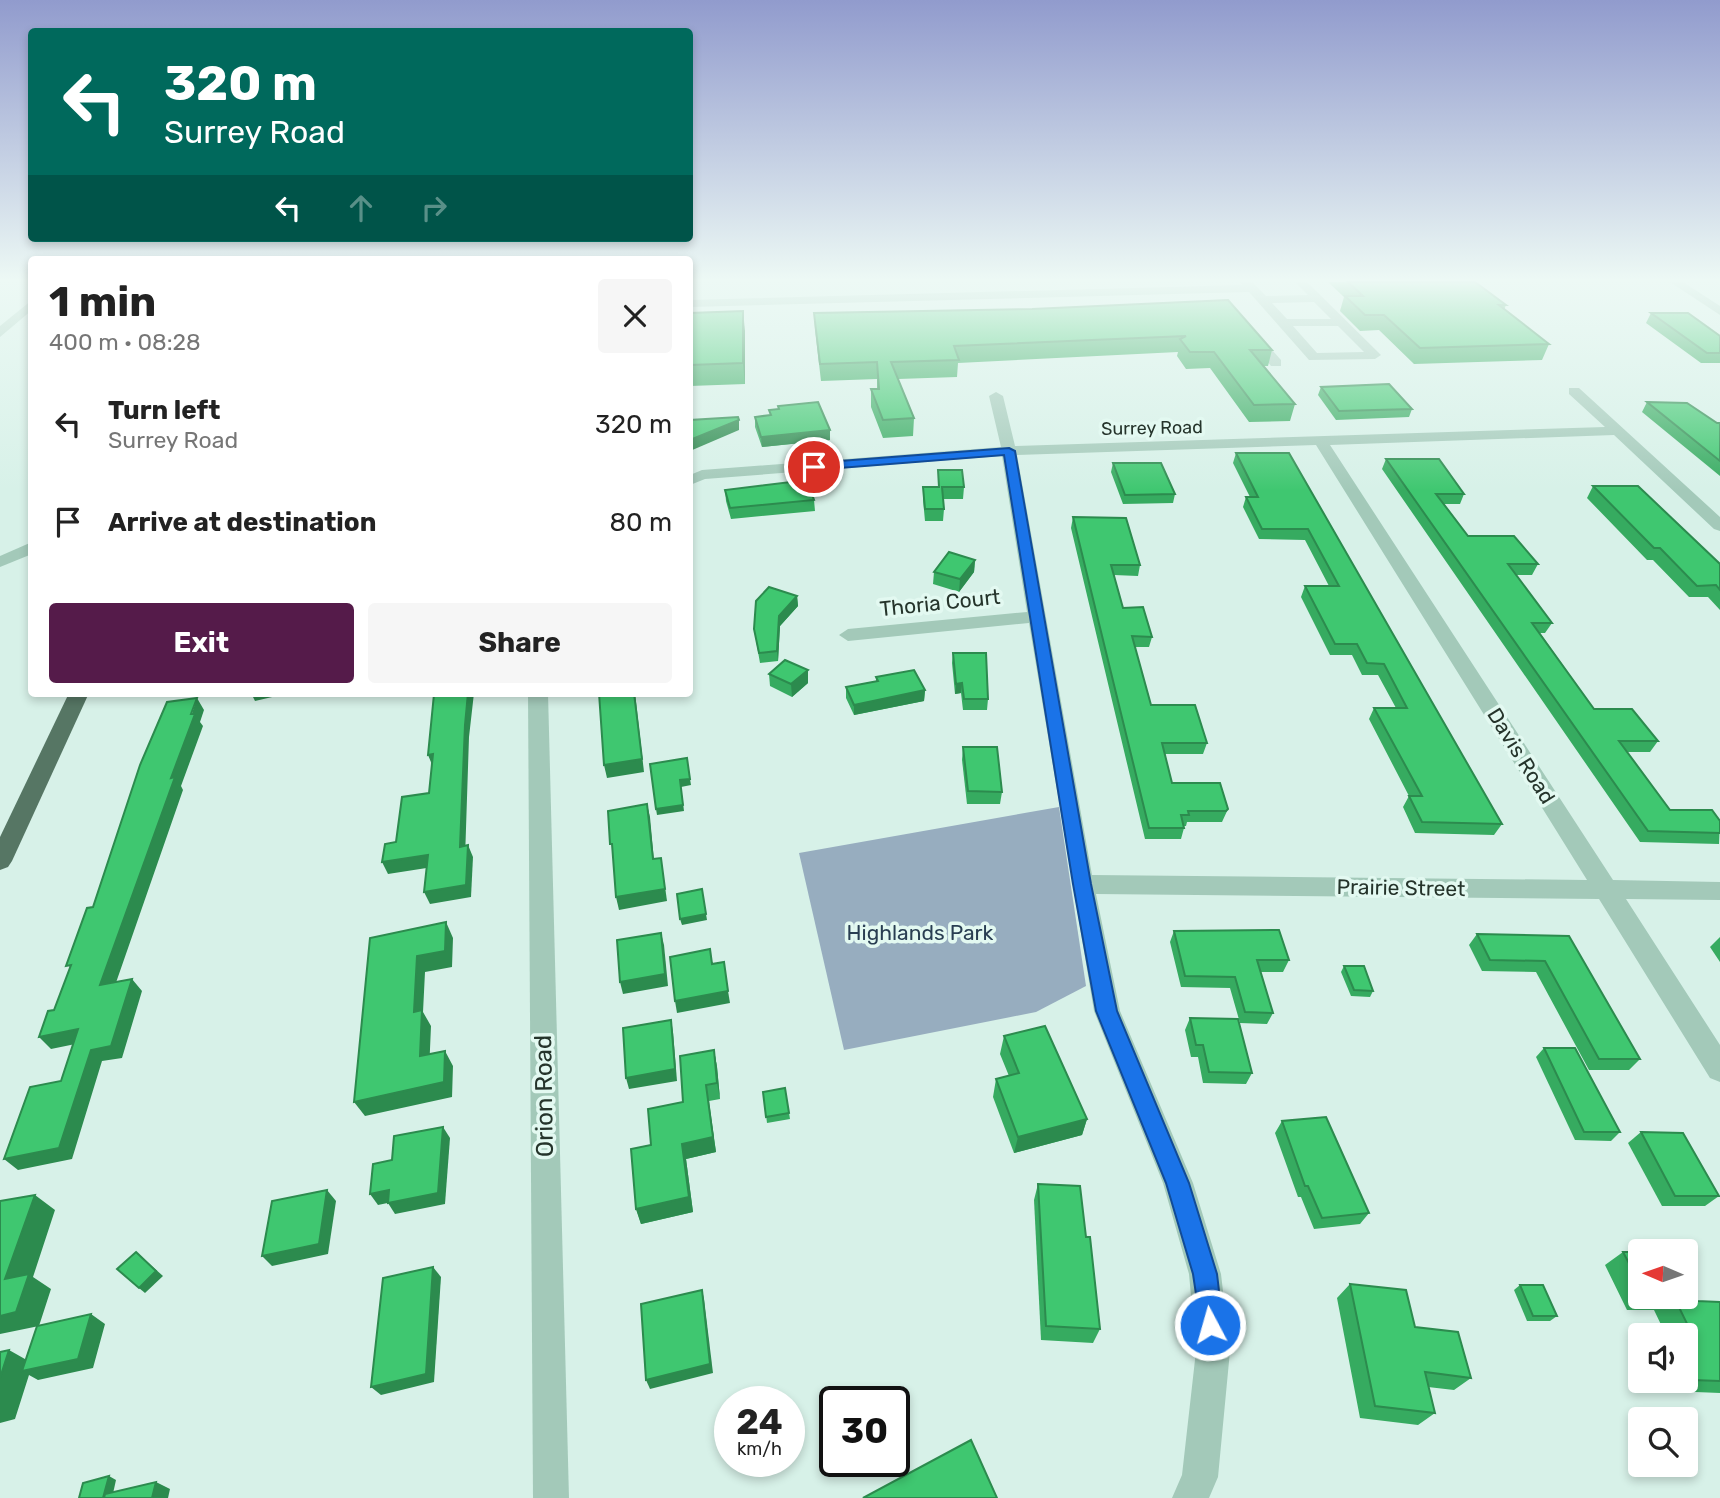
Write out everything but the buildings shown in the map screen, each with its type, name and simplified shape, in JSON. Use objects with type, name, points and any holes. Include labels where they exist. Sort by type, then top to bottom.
[{"type":"main road","points":[[0,861],[77,697]]},
{"type":"street","points":[[1267,352],[1276,363]]},
{"type":"street","points":[[1309,352],[1314,357],[1375,355],[1372,352]]},
{"type":"street","points":[[1574,391],[1720,526]]},
{"type":"street","points":[[996,396],[1009,451],[1082,884],[1107,1011],[1178,1183],[1205,1274],[1213,1351],[1200,1477],[1190,1498]]},
{"type":"street","name":"Surrey Road","points":[[693,479],[702,475],[1009,451],[1322,443],[1618,431]]},
{"type":"street","name":"Davis Road","points":[[1322,443],[1720,1069]]},
{"type":"street","points":[[0,562],[28,549]]},
{"type":"street","name":"Thoria Court","points":[[848,635],[1036,617]]},
{"type":"street","name":"Orion Road","points":[[538,697],[551,1498]]},
{"type":"street","name":"Prairie Street","points":[[1082,884],[1720,891]]},
{"type":"green space","name":"Highlands Park","points":[[1059,807],[1086,986],[1036,1012],[844,1050],[799,853]]},
{"type":"route","points":[[814,467],[1009,451],[1082,884],[1107,1011],[1178,1183],[1205,1274],[1210,1325]]}]
